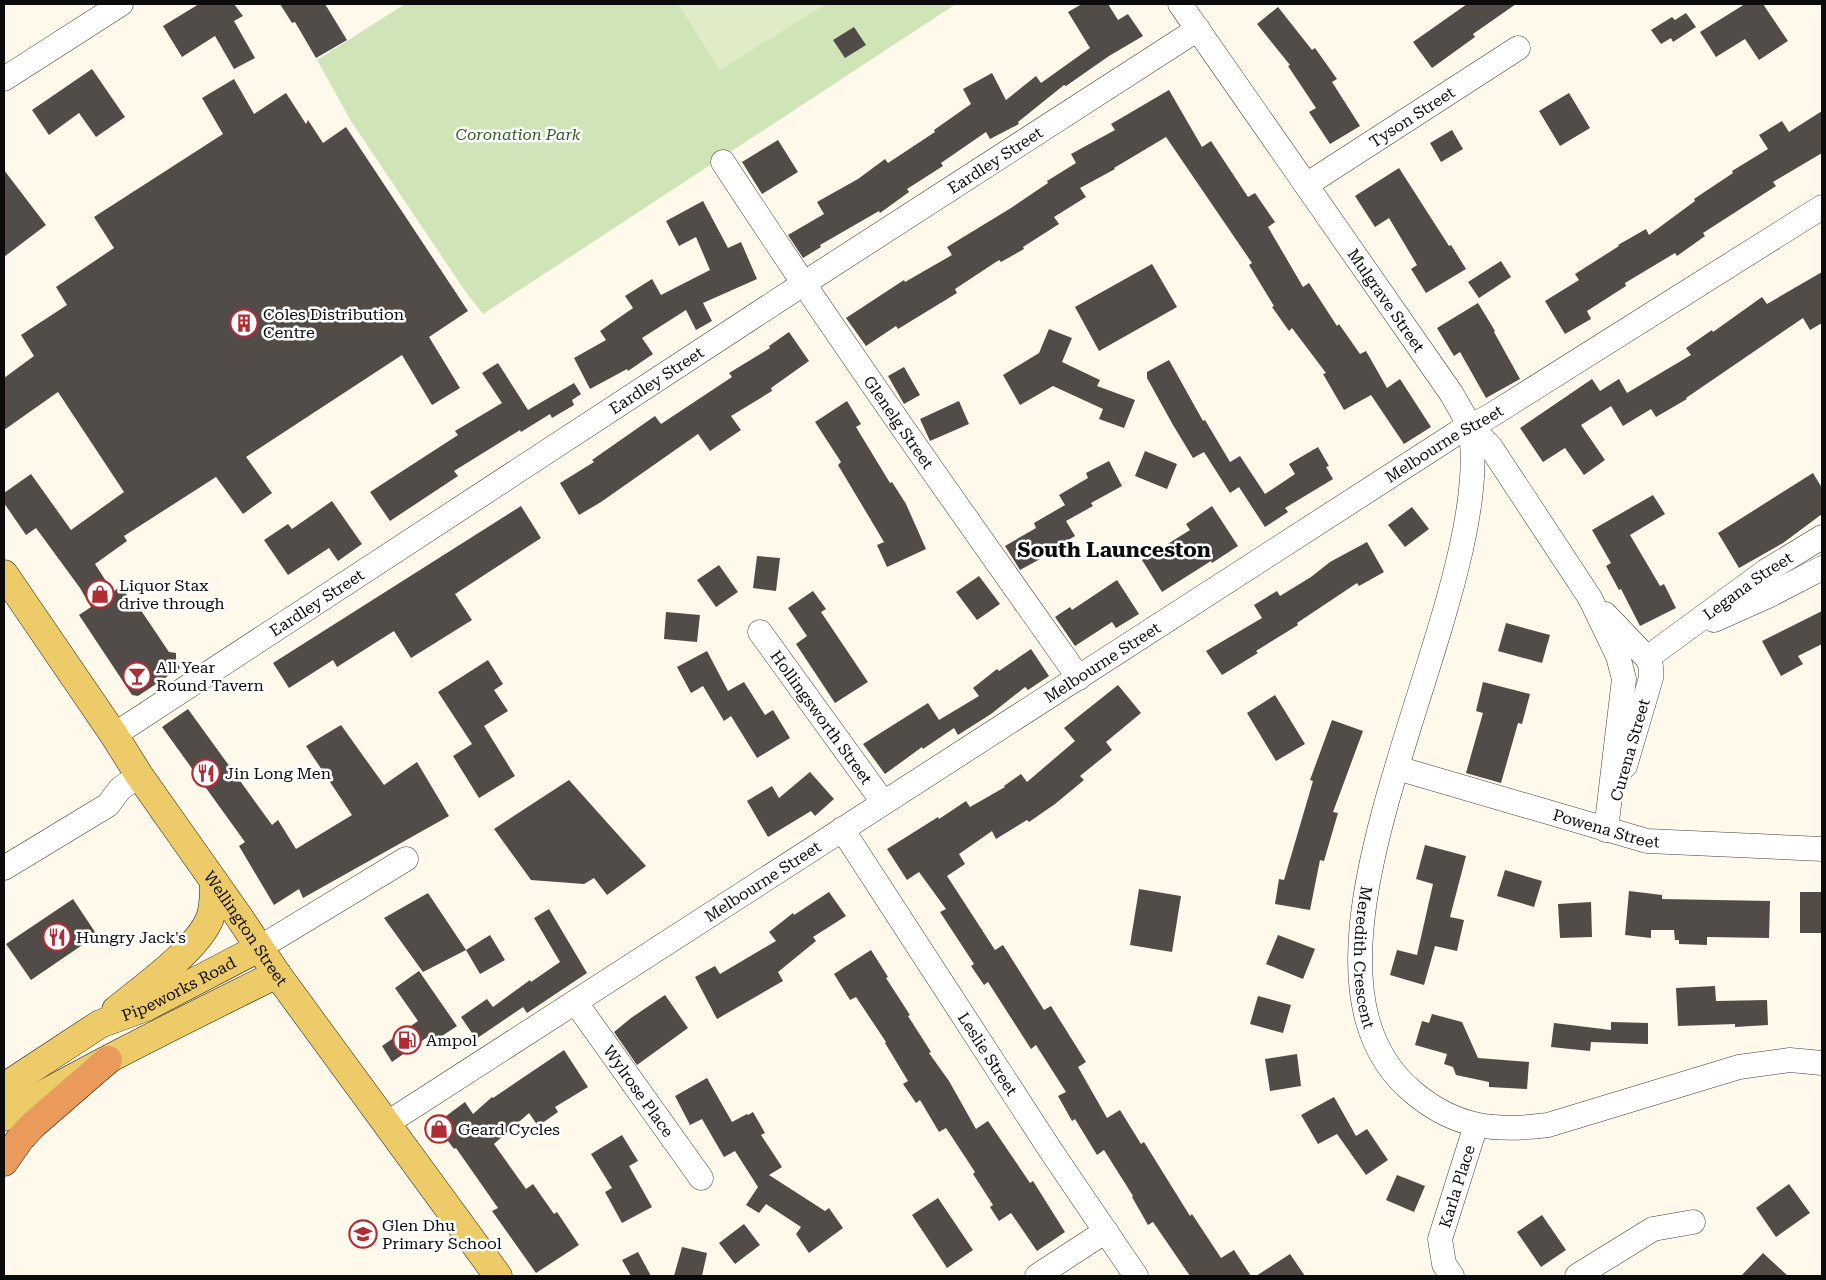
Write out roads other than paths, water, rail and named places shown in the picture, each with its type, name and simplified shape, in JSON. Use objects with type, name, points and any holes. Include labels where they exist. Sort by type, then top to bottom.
[{"type":"highway","points":[[4,1162],[20,1138],[33,1124],[108,1060]]},
{"type":"main road","name":"Wellington Street","points":[[6,583],[114,735],[277,974],[498,1276]]},
{"type":"main road","points":[[108,1060],[94,1028],[187,951],[199,937],[211,916],[214,883]]},
{"type":"main road","name":"Pipeworks Road","points":[[4,1087],[94,1028],[146,1007],[259,948]]},
{"type":"main road","name":"Pipeworks Road","points":[[4,1117],[108,1060],[277,974]]},
{"type":"street","points":[[4,79],[121,4]]},
{"type":"street","name":"Mulgrave Street","points":[[1180,4],[1451,393],[1470,426],[1490,446],[1590,598],[1622,668]]},
{"type":"street","name":"Eardley Street","points":[[114,735],[803,284],[1198,29]]},
{"type":"street","name":"Tyson Street","points":[[1306,185],[1518,48]]},
{"type":"street","name":"Glenelg Street","points":[[724,162],[803,284],[1078,678]]},
{"type":"street","name":"Melbourne Street","points":[[386,1124],[1449,438],[1490,416],[1822,207]]},
{"type":"street","name":"Meredith Crescent","points":[[1470,426],[1473,448],[1472,475],[1462,547],[1450,594],[1381,821],[1363,907],[1360,979],[1363,1001],[1374,1040],[1383,1057],[1409,1090],[1441,1112],[1476,1125],[1499,1129],[1520,1129],[1548,1125],[1739,1067],[1790,1060],[1822,1063]]},
{"type":"street","name":"Legana Street","points":[[1647,658],[1766,571],[1822,537]]},
{"type":"street","name":"Legana Street","points":[[1674,638],[1770,595],[1822,568]]},
{"type":"street","name":"Mulgrave Street","points":[[1590,598],[1647,658]]},
{"type":"street","name":"Hollingsworth Street","points":[[760,632],[883,802]]},
{"type":"street","name":"Curena Street","points":[[1606,830],[1651,678],[1651,667],[1647,658]]},
{"type":"street","name":"Curena Street","points":[[1606,830],[1623,690],[1622,668]]},
{"type":"street","name":"Powena Street","points":[[1397,768],[1647,841],[1822,850]]},
{"type":"street","points":[[4,868],[108,805],[120,789],[139,774]]},
{"type":"street","name":"Leslie Street","points":[[842,829],[1051,1151],[1136,1276]]},
{"type":"street","name":"Pipeworks Road","points":[[259,948],[406,859]]},
{"type":"street","name":"Wylrose Place","points":[[576,1003],[701,1178]]},
{"type":"street","name":"Karla Place","points":[[1452,1276],[1444,1264],[1440,1239],[1476,1125]]},
{"type":"street","points":[[1577,1276],[1653,1229],[1693,1222]]},
{"type":"street","points":[[1037,1276],[1106,1231]]},
{"type":"place","name":"Coles Distribution Centre","points":[[244,323]]},
{"type":"place","name":"Liquor Stax drive through","points":[[100,594]]},
{"type":"place","name":"All Year Round Tavern","points":[[137,676]]},
{"type":"place","name":"Jin Long Men","points":[[206,773]]},
{"type":"place","name":"Hungry Jack's","points":[[57,937]]},
{"type":"place","name":"Ampol","points":[[407,1040]]},
{"type":"place","name":"Geard Cycles","points":[[439,1129]]},
{"type":"place","name":"Glen Dhu Primary School","points":[[363,1234]]},
{"type":"district","name":"South Launceston","points":[[1114,550]]},
{"type":"park label","name":"Coronation Park","points":[[518,134]]}]
